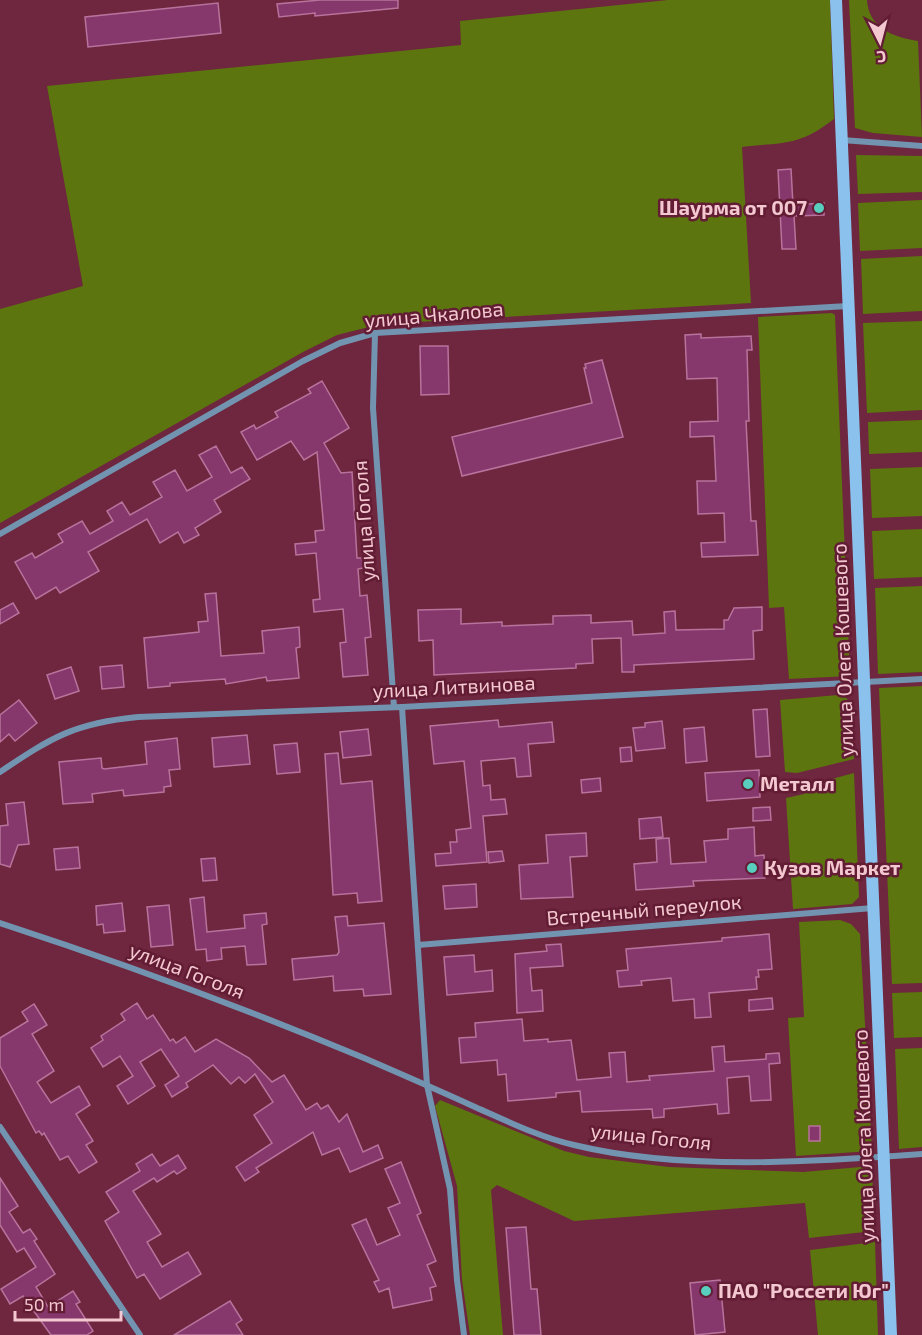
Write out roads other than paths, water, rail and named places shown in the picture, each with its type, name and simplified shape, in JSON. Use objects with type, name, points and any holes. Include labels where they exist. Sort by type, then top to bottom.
[{"type":"main road","name":"улица Олега Кошевого","points":[[836,0],[891,1335]]},
{"type":"street","points":[[842,140],[922,147]]},
{"type":"street","name":"улица Чкалова","points":[[0,534],[303,361],[340,343],[375,333],[848,306]]},
{"type":"street","name":"улица Гоголя","points":[[375,333],[373,408],[394,707]]},
{"type":"street","name":"улица Литвинова","points":[[0,772],[56,735],[110,720],[922,679]]},
{"type":"street","points":[[402,707],[427,1085],[450,1189],[464,1335]]},
{"type":"street","name":"Встречный переулок","points":[[418,945],[873,908]]},
{"type":"street","name":"улица Гоголя","points":[[0,923],[104,957],[235,1007],[427,1085],[530,1131],[577,1146],[637,1155],[728,1161],[816,1161],[922,1154]]},
{"type":"street","points":[[0,1127],[140,1335]]},
{"type":"place","name":"Шаурма от 007","points":[[819,208]]},
{"type":"place","name":"Металл","points":[[748,784]]},
{"type":"place","name":"Кузов Маркет","points":[[752,868]]},
{"type":"place","name":"ПАО \"Россети Юг\"","points":[[706,1291]]}]
